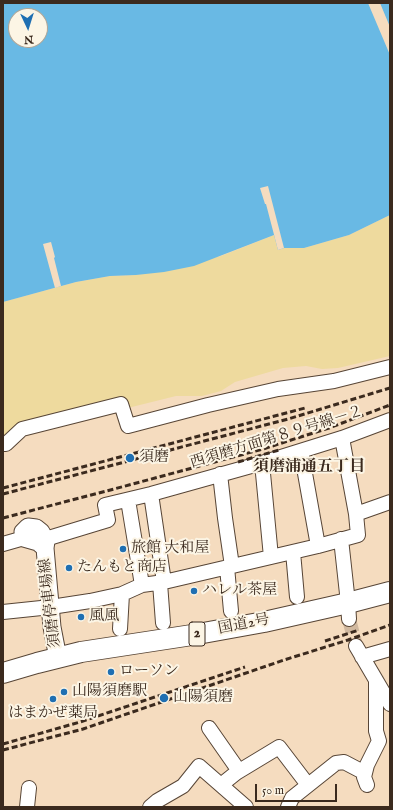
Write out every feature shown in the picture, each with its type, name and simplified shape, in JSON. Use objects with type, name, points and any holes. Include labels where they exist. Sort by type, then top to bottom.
[{"type":"highway","name":"国道2号","points":[[3,673],[81,652],[264,622],[348,611],[390,592]]},
{"type":"main road","name":"須磨停車場線","points":[[24,538],[23,532],[28,527],[36,528],[48,542],[52,627],[58,658]]},
{"type":"street","points":[[3,444],[6,444],[22,429],[121,404],[128,426],[208,405],[278,389],[334,381],[390,367]]},
{"type":"street","name":"西須磨方面第８９号線－２","points":[[48,542],[108,520],[105,505],[151,494],[262,463],[389,423]]},
{"type":"street","points":[[3,612],[90,601],[122,594],[142,585],[162,582],[271,557],[358,535],[356,514],[342,438]]},
{"type":"street","points":[[301,451],[318,546]]},
{"type":"street","points":[[262,463],[271,557]]},
{"type":"street","points":[[220,474],[230,566],[231,611]]},
{"type":"street","points":[[151,494],[162,582],[163,623]]},
{"type":"street","points":[[128,500],[142,585]]},
{"type":"street","points":[[356,514],[390,502]]},
{"type":"street","points":[[3,544],[24,538]]},
{"type":"street","points":[[341,539],[348,611]]},
{"type":"street","points":[[292,552],[297,597]]},
{"type":"street","points":[[120,629],[122,594]]},
{"type":"street","points":[[390,649],[359,652],[390,704]]},
{"type":"street","points":[[288,807],[292,798],[336,763],[344,762],[366,779],[367,765],[379,741],[376,732],[376,680]]},
{"type":"street","points":[[209,728],[239,771]]},
{"type":"street","points":[[221,785],[239,771],[279,747],[308,785]]},
{"type":"street","points":[[150,807],[156,801],[183,786],[199,766],[246,807]]},
{"type":"street","points":[[27,807],[29,788]]},
{"type":"sand","points":[[390,215],[390,356],[338,368],[322,369],[306,366],[283,368],[235,382],[221,391],[202,396],[176,396],[3,439],[3,302],[76,282],[110,276],[136,275],[221,256],[274,235],[284,248],[304,248],[349,235]]},
{"type":"water","points":[[3,3],[390,3],[390,215],[349,235],[304,248],[284,248],[278,250],[274,235],[194,266],[164,272],[110,276],[76,282],[3,302]]},
{"type":"pier","points":[[368,3],[380,3],[390,27],[390,55]]},
{"type":"pier","points":[[268,186],[284,248],[278,250],[266,204],[260,188]]},
{"type":"pier","points":[[51,242],[61,286],[55,288],[43,244]]},
{"type":"tunnel","points":[[349,619],[356,646]]},
{"type":"railway","points":[[3,494],[288,419],[390,388]]},
{"type":"railway","points":[[3,518],[263,449],[329,428],[390,405]]},
{"type":"railway","points":[[3,488],[305,408]]},
{"type":"railway","points":[[238,462],[279,450]]},
{"type":"railway","points":[[3,750],[83,729],[390,625]]},
{"type":"railway","points":[[325,641],[359,630]]},
{"type":"railway","points":[[3,744],[80,722],[245,667]]},
{"type":"place","name":"須磨","points":[[130,458]]},
{"type":"place","name":"旅館 大和屋","points":[[123,549]]},
{"type":"place","name":"たんもと商店","points":[[69,568]]},
{"type":"place","name":"ハレル茶屋","points":[[194,591]]},
{"type":"place","name":"風風","points":[[81,617]]},
{"type":"place","name":"ローソン","points":[[111,672]]},
{"type":"place","name":"山陽須磨駅","points":[[64,692]]},
{"type":"place","name":"山陽須磨","points":[[164,698]]},
{"type":"place","name":"はまかぜ薬局","points":[[53,699]]},
{"type":"district","name":"須磨浦通五丁目","points":[[309,468]]}]
